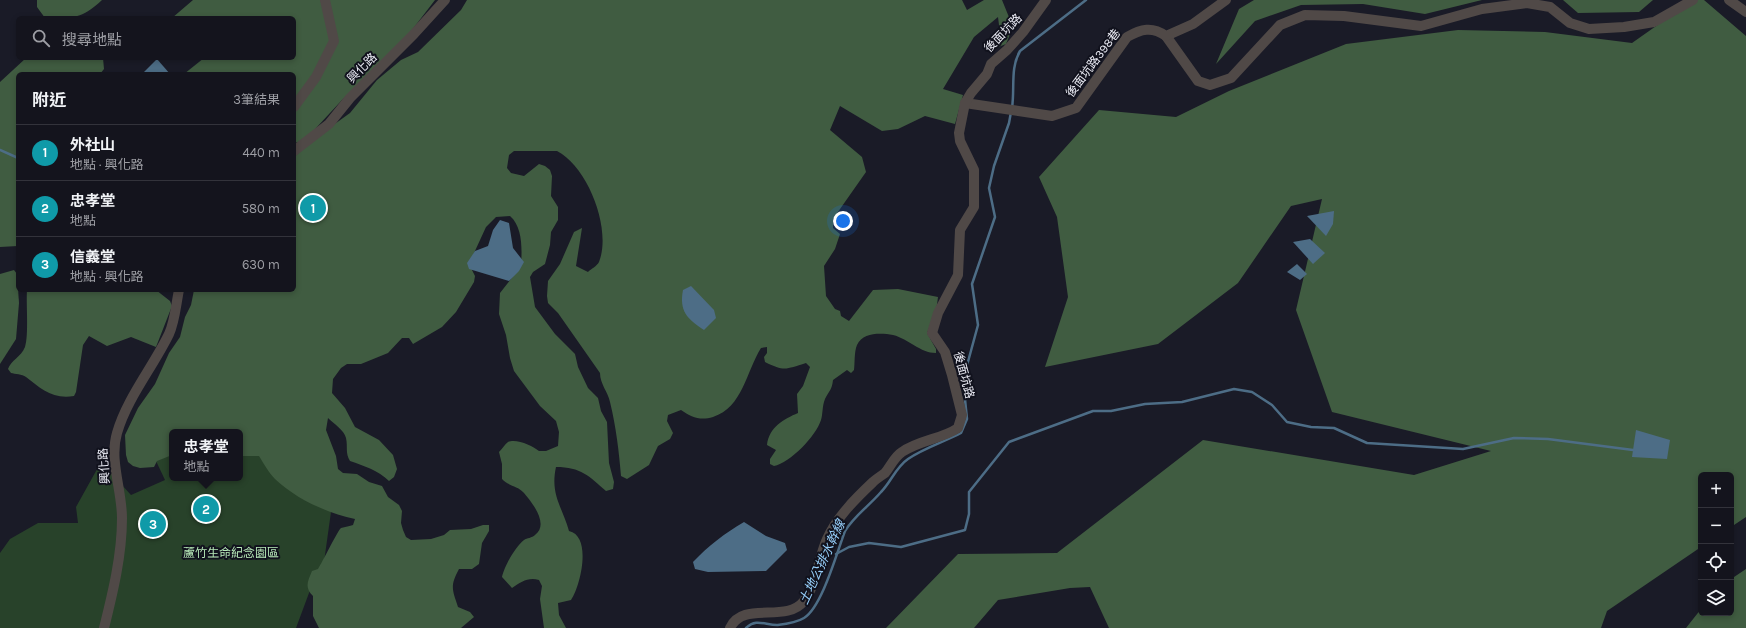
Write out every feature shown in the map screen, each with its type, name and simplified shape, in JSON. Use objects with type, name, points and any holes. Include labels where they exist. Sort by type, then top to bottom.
[{"type":"street","points":[[296,104],[316,77],[334,41],[325,0]]},
{"type":"street","name":"興化路","points":[[296,149],[329,124],[350,98],[414,34],[444,0]]},
{"type":"street","name":"後面坑路","points":[[730,628],[732,624],[749,614],[774,614],[798,607],[811,587],[826,540],[847,508],[885,473],[901,452],[915,445],[955,430],[961,422],[960,408],[945,352],[932,333],[938,313],[958,275],[960,230],[974,207],[974,170],[960,141],[959,132],[965,104],[971,93],[987,74],[992,64],[1023,32],[1046,0]]},
{"type":"street","points":[[1226,0],[1193,24],[1166,36],[1198,81],[1210,86],[1231,78],[1280,25],[1305,15],[1344,16],[1421,26],[1482,9],[1527,3],[1550,7],[1570,23],[1589,29],[1624,27],[1654,22],[1693,0]]},
{"type":"street","points":[[1729,0],[1746,12]]},
{"type":"street","name":"後面坑路398巷","points":[[965,104],[1052,116],[1076,108],[1127,37],[1140,30],[1158,30],[1166,36]]},
{"type":"street","name":"興化路","points":[[104,628],[118,572],[121,540],[121,502],[115,462],[117,434],[128,407],[169,333],[179,292]]},
{"type":"green space","points":[[37,0],[102,0],[95,7],[76,16],[44,16],[37,7]]},
{"type":"green space","points":[[193,0],[435,0],[402,43],[342,100],[304,141],[296,143],[296,72],[186,72],[202,60],[296,60],[296,16],[174,16]]},
{"type":"green space","points":[[467,0],[962,0],[967,10],[984,0],[1002,0],[1013,27],[1006,44],[996,48],[1000,33],[998,17],[974,37],[943,89],[963,95],[955,124],[925,116],[898,129],[882,131],[840,106],[830,130],[862,157],[866,172],[833,219],[833,228],[840,234],[835,249],[824,266],[826,296],[835,309],[840,311],[841,316],[849,321],[873,290],[898,289],[938,297],[936,312],[927,333],[936,349],[936,353],[925,351],[893,335],[873,334],[863,338],[856,348],[854,370],[851,373],[847,370],[833,380],[824,402],[821,420],[814,434],[795,454],[780,464],[774,466],[770,464],[770,459],[776,450],[767,445],[768,439],[778,424],[798,413],[797,394],[803,386],[810,367],[806,363],[794,367],[781,368],[765,362],[764,357],[767,353],[767,347],[761,348],[743,388],[731,405],[723,412],[713,417],[704,419],[688,415],[681,410],[668,415],[667,421],[673,433],[670,439],[658,446],[649,465],[627,479],[621,476],[612,411],[609,398],[601,381],[600,373],[558,313],[548,303],[547,296],[548,281],[560,264],[574,232],[582,228],[576,266],[588,272],[599,262],[602,248],[600,217],[587,184],[578,170],[568,159],[557,151],[514,151],[509,155],[507,168],[511,173],[524,176],[539,164],[550,170],[552,176],[551,196],[558,207],[558,220],[551,232],[550,245],[545,264],[533,272],[530,277],[535,307],[555,334],[575,354],[578,367],[588,388],[598,398],[601,411],[607,422],[609,463],[614,482],[613,489],[606,491],[584,473],[565,467],[556,467],[555,485],[558,500],[569,531],[576,535],[580,542],[582,551],[581,573],[575,593],[571,600],[558,603],[559,615],[566,628],[544,628],[540,599],[542,586],[539,580],[528,580],[512,588],[502,577],[507,563],[517,547],[524,540],[535,535],[541,525],[538,513],[521,490],[502,479],[502,464],[499,452],[508,442],[511,441],[524,443],[539,451],[546,451],[558,446],[559,432],[556,421],[540,406],[514,371],[506,335],[499,314],[500,293],[521,266],[521,239],[517,226],[510,216],[496,217],[486,227],[469,264],[475,276],[474,282],[456,312],[442,327],[413,344],[409,338],[402,338],[388,353],[361,364],[347,364],[341,368],[333,379],[332,393],[345,408],[355,427],[379,440],[393,455],[397,469],[394,477],[389,481],[376,471],[350,461],[345,435],[328,418],[326,430],[336,456],[338,469],[343,473],[357,474],[369,482],[382,486],[388,497],[399,505],[402,511],[401,523],[403,530],[406,537],[411,540],[431,539],[444,535],[450,530],[471,529],[483,525],[489,525],[489,531],[482,543],[479,564],[472,569],[459,569],[453,584],[453,592],[458,607],[470,612],[474,617],[461,628],[319,628],[313,616],[313,596],[308,590],[308,581],[312,571],[318,569],[339,530],[341,528],[353,525],[355,519],[323,509],[302,499],[292,493],[273,477],[259,456],[243,456],[243,429],[169,429],[169,456],[157,461],[154,467],[140,468],[133,466],[128,462],[126,455],[125,435],[138,408],[155,384],[169,353],[180,337],[185,317],[191,305],[194,292],[296,292],[296,155],[318,136],[350,113],[377,80],[401,60],[418,52],[461,10]]},
{"type":"green space","points":[[1254,0],[1482,0],[1425,14],[1363,4],[1301,5],[1255,21],[1216,64],[1239,9]]},
{"type":"green space","points":[[1563,0],[1653,0],[1639,12],[1578,13]]},
{"type":"green space","points":[[1693,0],[1704,0],[1746,36],[1746,517],[1734,525],[1734,472],[1698,472],[1698,549],[1607,611],[1601,628],[1109,628],[1090,587],[1070,588],[998,600],[974,628],[886,628],[958,554],[1057,553],[1203,440],[1414,475],[1491,451],[1332,412],[1296,310],[1322,199],[1291,206],[1238,283],[1158,344],[1045,367],[1068,297],[1057,217],[1039,177],[1099,110],[1176,117],[1229,91],[1346,44],[1458,30],[1545,32],[1632,43]]},
{"type":"green space","points":[[24,60],[103,60],[104,69],[102,72],[16,72],[16,246],[0,247],[0,82]]},
{"type":"green space","points":[[14,270],[16,273],[16,292],[18,292],[19,303],[16,339],[0,364],[0,274]]},
{"type":"green space","points":[[27,292],[159,292],[170,301],[172,306],[156,347],[131,337],[107,346],[89,336],[83,345],[76,392],[74,396],[66,397],[53,395],[24,376],[11,373],[8,369],[11,363],[25,347],[27,327]]},
{"type":"green space","name":"蘆竹生命紀念園區","points":[[169,434],[169,481],[243,481],[243,436],[331,512],[324,562],[309,593],[296,628],[0,628],[0,553],[10,539],[38,523],[78,523],[76,507],[101,462],[131,495],[165,480],[148,444]]},
{"type":"green space","points":[[1746,569],[1746,628],[1686,628],[1698,613],[1698,616],[1734,616],[1734,577]]},
{"type":"water","points":[[156,60],[158,60],[168,72],[144,72]]},
{"type":"water","points":[[1334,211],[1333,224],[1326,236],[1307,216]]},
{"type":"water","points":[[500,220],[509,223],[513,248],[524,262],[519,271],[509,281],[469,269],[467,263],[475,251],[488,246],[493,230]]},
{"type":"water","points":[[1310,239],[1325,253],[1313,264],[1293,242]]},
{"type":"water","points":[[1297,264],[1307,274],[1300,280],[1287,272]]},
{"type":"water","points":[[691,286],[714,310],[716,318],[704,330],[689,318],[683,309],[683,290]]},
{"type":"water","points":[[1636,430],[1670,440],[1667,459],[1632,457]]},
{"type":"water","points":[[744,522],[766,536],[785,543],[787,550],[766,571],[708,572],[695,569],[693,562],[699,556],[717,540]]},
{"type":"waterway","name":"土地公排水幹線","points":[[1012,108],[1014,71],[1020,51],[1086,0]]},
{"type":"waterway","name":"土地公排水幹線","points":[[746,628],[753,623],[773,625],[787,624],[801,620],[811,612],[823,591],[845,531],[853,520],[885,488],[904,462],[921,452],[961,433],[967,419],[963,380],[978,325],[972,284],[995,217],[989,188],[994,166],[1009,123],[1011,112]]},
{"type":"waterway","points":[[0,150],[16,157]]},
{"type":"waterway","points":[[836,554],[849,547],[869,543],[901,547],[965,530],[969,514],[969,492],[1009,442],[1093,411],[1111,411],[1145,404],[1182,402],[1234,389],[1252,392],[1272,405],[1287,422],[1311,427],[1334,428],[1367,443],[1463,449],[1514,438],[1548,439],[1633,450]]},
{"type":"place","name":"外社山","points":[[313,208]]},
{"type":"place","name":"忠孝堂","points":[[206,509]]},
{"type":"place","name":"信義堂","points":[[153,524]]}]
